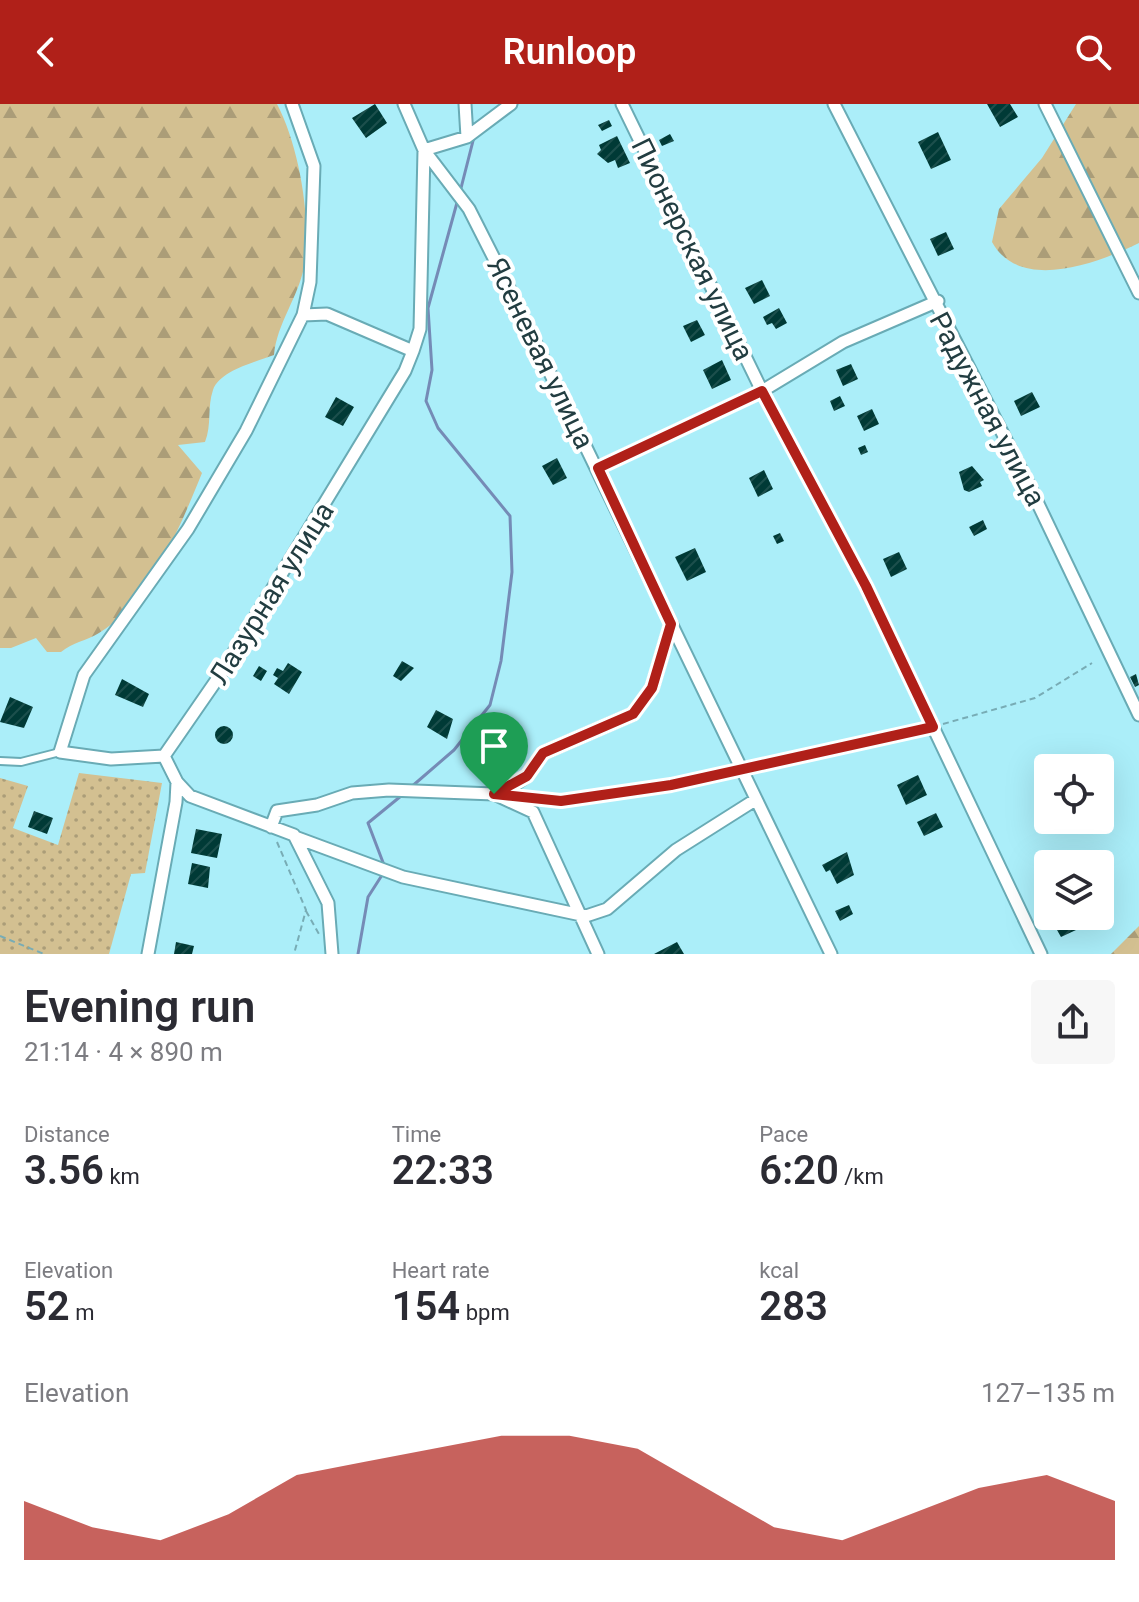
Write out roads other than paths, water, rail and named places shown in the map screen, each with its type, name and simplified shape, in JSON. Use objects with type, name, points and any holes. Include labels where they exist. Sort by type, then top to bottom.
[{"type":"street","points":[[292,104],[314,166],[310,282],[303,315],[246,431],[188,529],[84,675],[60,752],[111,759],[164,756],[177,782],[190,796],[295,837],[403,877],[580,915],[607,909],[676,850],[755,800]]},
{"type":"street","points":[[404,104],[424,150],[467,137],[511,104]]},
{"type":"street","points":[[465,104],[467,137]]},
{"type":"street","name":"Пионерская улица","points":[[622,104],[762,391],[866,586],[1041,954]]},
{"type":"street","name":"Радужная улица","points":[[834,104],[1030,487],[1139,715]]},
{"type":"street","points":[[1045,104],[1139,293]]},
{"type":"street","name":"Лазурная улица","points":[[164,756],[196,713],[405,371],[420,329],[424,150]]},
{"type":"street","name":"Ясеневая улица","points":[[424,150],[469,209],[598,468],[739,770],[831,954]]},
{"type":"street","points":[[598,468],[762,391],[843,342],[936,302]]},
{"type":"street","points":[[303,315],[327,314],[413,351]]},
{"type":"street","points":[[494,794],[527,776],[543,753],[633,714],[652,688],[671,624]]},
{"type":"street","points":[[148,954],[177,782]]},
{"type":"street","points":[[271,827],[277,811],[317,805],[352,793],[389,790],[494,794],[533,812],[598,954]]},
{"type":"street","points":[[295,837],[328,903],[332,954]]},
{"type":"lane","points":[[0,761],[21,762],[60,752]]},
{"type":"waterway","points":[[460,192],[474,137]]},
{"type":"waterway","points":[[410,788],[454,750],[490,705],[501,661],[512,572],[510,516],[438,428],[426,401],[432,370],[428,308],[458,199]]},
{"type":"waterway","points":[[384,865],[368,823],[401,796]]},
{"type":"waterway","points":[[358,954],[368,897],[384,872]]}]
